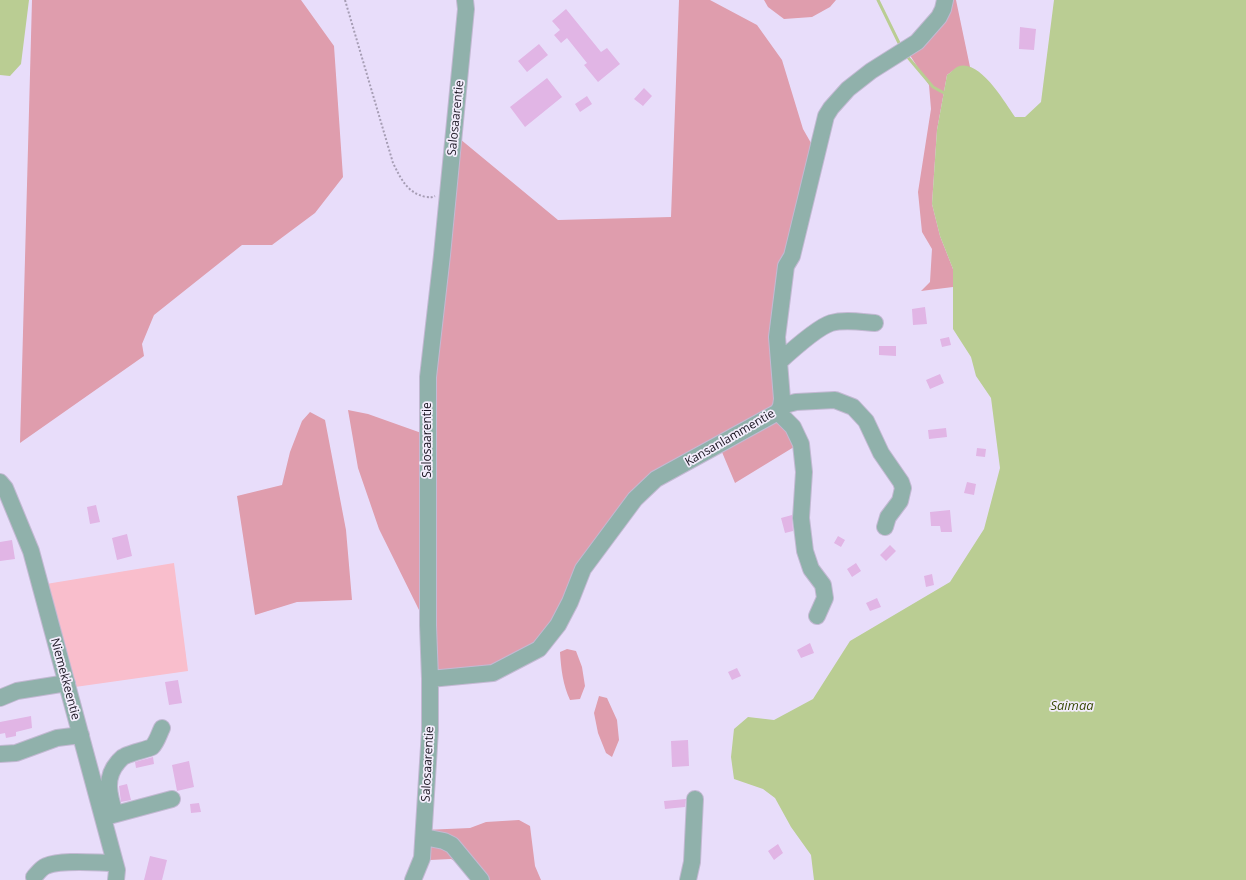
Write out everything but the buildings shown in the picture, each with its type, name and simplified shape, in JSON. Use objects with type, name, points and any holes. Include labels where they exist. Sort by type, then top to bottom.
[{"type":"street","name":"Salosaarentie","points":[[413,880],[422,858],[430,730],[428,625],[428,377],[449,189],[466,9],[464,0]]},
{"type":"street","name":"Kansanlammentie","points":[[430,679],[493,673],[539,649],[558,625],[570,602],[583,569],[635,499],[656,479],[779,409],[782,399],[777,337],[786,266],[792,256],[826,116],[848,89],[870,71],[917,42],[939,17],[945,0]]},
{"type":"street","points":[[779,362],[795,348],[823,327],[831,323],[844,321],[875,323]]},
{"type":"street","points":[[817,616],[825,598],[823,585],[812,569],[805,551],[801,518],[804,472],[801,444],[793,428],[779,409],[796,402],[835,400],[853,407],[866,421],[881,453],[901,482],[903,488],[900,501],[890,513],[885,526]]},
{"type":"street","name":"Niemekkeentie","points":[[0,482],[5,488],[31,552],[81,735],[109,816],[117,870],[116,880]]},
{"type":"street","points":[[0,698],[17,691],[67,683]]},
{"type":"street","points":[[162,728],[157,740],[151,747],[138,750],[123,757],[112,769],[109,782],[111,801],[109,816],[172,798]]},
{"type":"street","points":[[0,754],[16,752],[57,738],[81,735]]},
{"type":"street","points":[[688,880],[692,862],[695,798]]},
{"type":"street","points":[[424,836],[444,841],[452,845],[481,880]]},
{"type":"street","points":[[34,877],[45,867],[56,864],[72,862],[115,863]]},
{"type":"path","points":[[344,0],[393,163],[402,182],[417,195],[432,198],[449,189]]},
{"type":"shaded area","points":[[32,0],[301,0],[334,46],[343,177],[315,213],[272,245],[242,245],[154,315],[142,344],[144,356],[20,443]]},
{"type":"shaded area","points":[[679,0],[710,0],[757,25],[782,60],[803,129],[811,143],[818,147],[786,266],[782,399],[807,439],[735,483],[719,445],[635,499],[539,649],[493,673],[422,680],[420,612],[379,529],[358,468],[348,410],[368,414],[427,435],[454,134],[558,220],[671,217]]},
{"type":"shaded area","points":[[764,0],[836,0],[830,7],[812,17],[784,19],[768,7]]},
{"type":"shaded area","points":[[945,0],[956,0],[970,67],[958,67],[947,75],[937,130],[932,204],[940,236],[953,269],[953,287],[921,291],[930,282],[932,249],[922,232],[918,192],[931,109],[929,85],[906,49]]},
{"type":"shaded area","points":[[310,412],[325,420],[346,530],[352,600],[297,602],[255,615],[237,496],[282,485],[290,452],[302,421]]},
{"type":"shaded area","points":[[174,563],[188,671],[68,688],[40,585]]},
{"type":"shaded area","points":[[567,649],[576,651],[582,667],[585,686],[580,699],[570,700],[564,683],[560,652]]},
{"type":"shaded area","points":[[599,696],[607,698],[617,720],[619,740],[612,757],[606,753],[598,733],[594,713]]},
{"type":"shaded area","points":[[519,820],[530,826],[535,866],[541,880],[481,880],[475,871],[451,859],[430,860],[422,858],[424,830],[470,828],[486,822]]},
{"type":"water","points":[[0,0],[29,0],[21,64],[10,76],[0,75]]},
{"type":"water","name":"Saimaa","points":[[1054,0],[1246,0],[1246,880],[814,880],[811,855],[791,827],[775,798],[763,789],[734,779],[731,757],[734,729],[748,717],[774,720],[813,699],[850,641],[950,582],[984,529],[1000,468],[991,398],[976,376],[971,357],[953,329],[953,269],[940,236],[932,204],[937,130],[947,75],[957,67],[965,66],[974,69],[982,75],[998,92],[1015,117],[1025,117],[1041,102]]},
{"type":"waterway","points":[[878,0],[901,47]]},
{"type":"waterway","points":[[906,55],[933,87],[944,93]]}]
